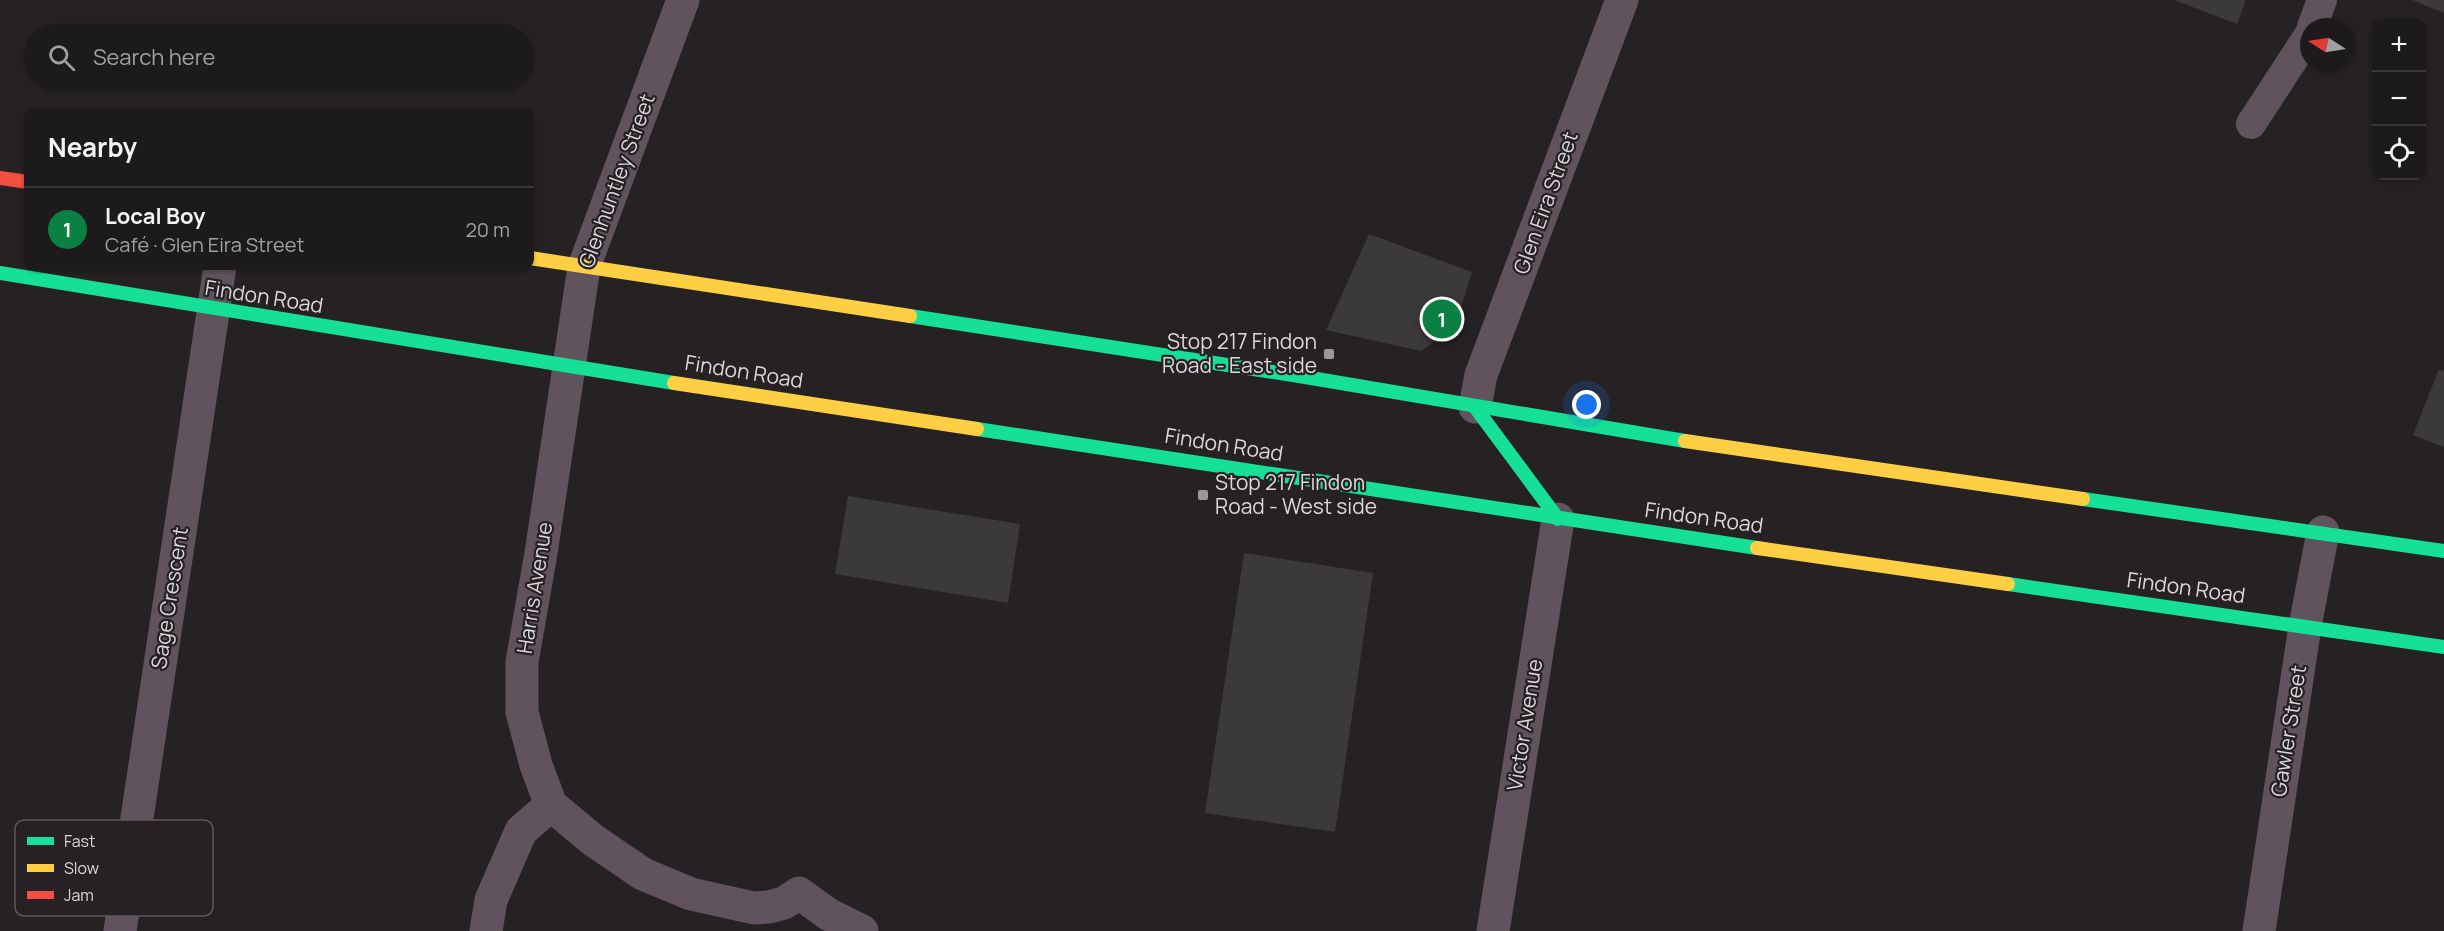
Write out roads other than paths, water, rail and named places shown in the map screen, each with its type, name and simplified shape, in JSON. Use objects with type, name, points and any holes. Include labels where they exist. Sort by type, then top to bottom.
[{"type":"main road","points":[[0,178],[24,181]]},
{"type":"main road","points":[[534,259],[1299,376],[1662,438],[2444,551]]},
{"type":"main road","name":"Findon Road","points":[[0,273],[569,367],[1458,501],[1558,519],[2444,647]]},
{"type":"main road","points":[[1475,407],[1558,519]]},
{"type":"street","name":"Glenhuntley Street","points":[[569,367],[584,267],[683,0]]},
{"type":"street","name":"Glen Eira Street","points":[[1475,407],[1481,375],[1622,0]]},
{"type":"street","name":"Sage Crescent","points":[[137,820],[219,270]]},
{"type":"street","name":"Harris Avenue","points":[[551,805],[536,765],[522,712],[522,662],[569,367]]},
{"type":"street","name":"Victor Avenue","points":[[1493,931],[1558,519]]},
{"type":"street","name":"Gawler Street","points":[[2259,931],[2305,626],[2323,532]]},
{"type":"street","points":[[486,931],[491,900],[521,831],[551,805],[592,840],[643,874],[691,894],[731,904],[762,908],[784,903],[799,893],[828,914],[862,931]]},
{"type":"street","name":"Sage Crescent","points":[[120,931],[122,916]]},
{"type":"lane","points":[[2315,18],[2322,0]]},
{"type":"lane","points":[[2251,124],[2300,49]]},
{"type":"place","name":"Local Boy","points":[[1442,319]]},
{"type":"place","name":"Stop 217 Findon Road - East side","points":[[1329,354]]},
{"type":"place","name":"Stop 217 Findon Road - West side","points":[[1203,495]]}]
